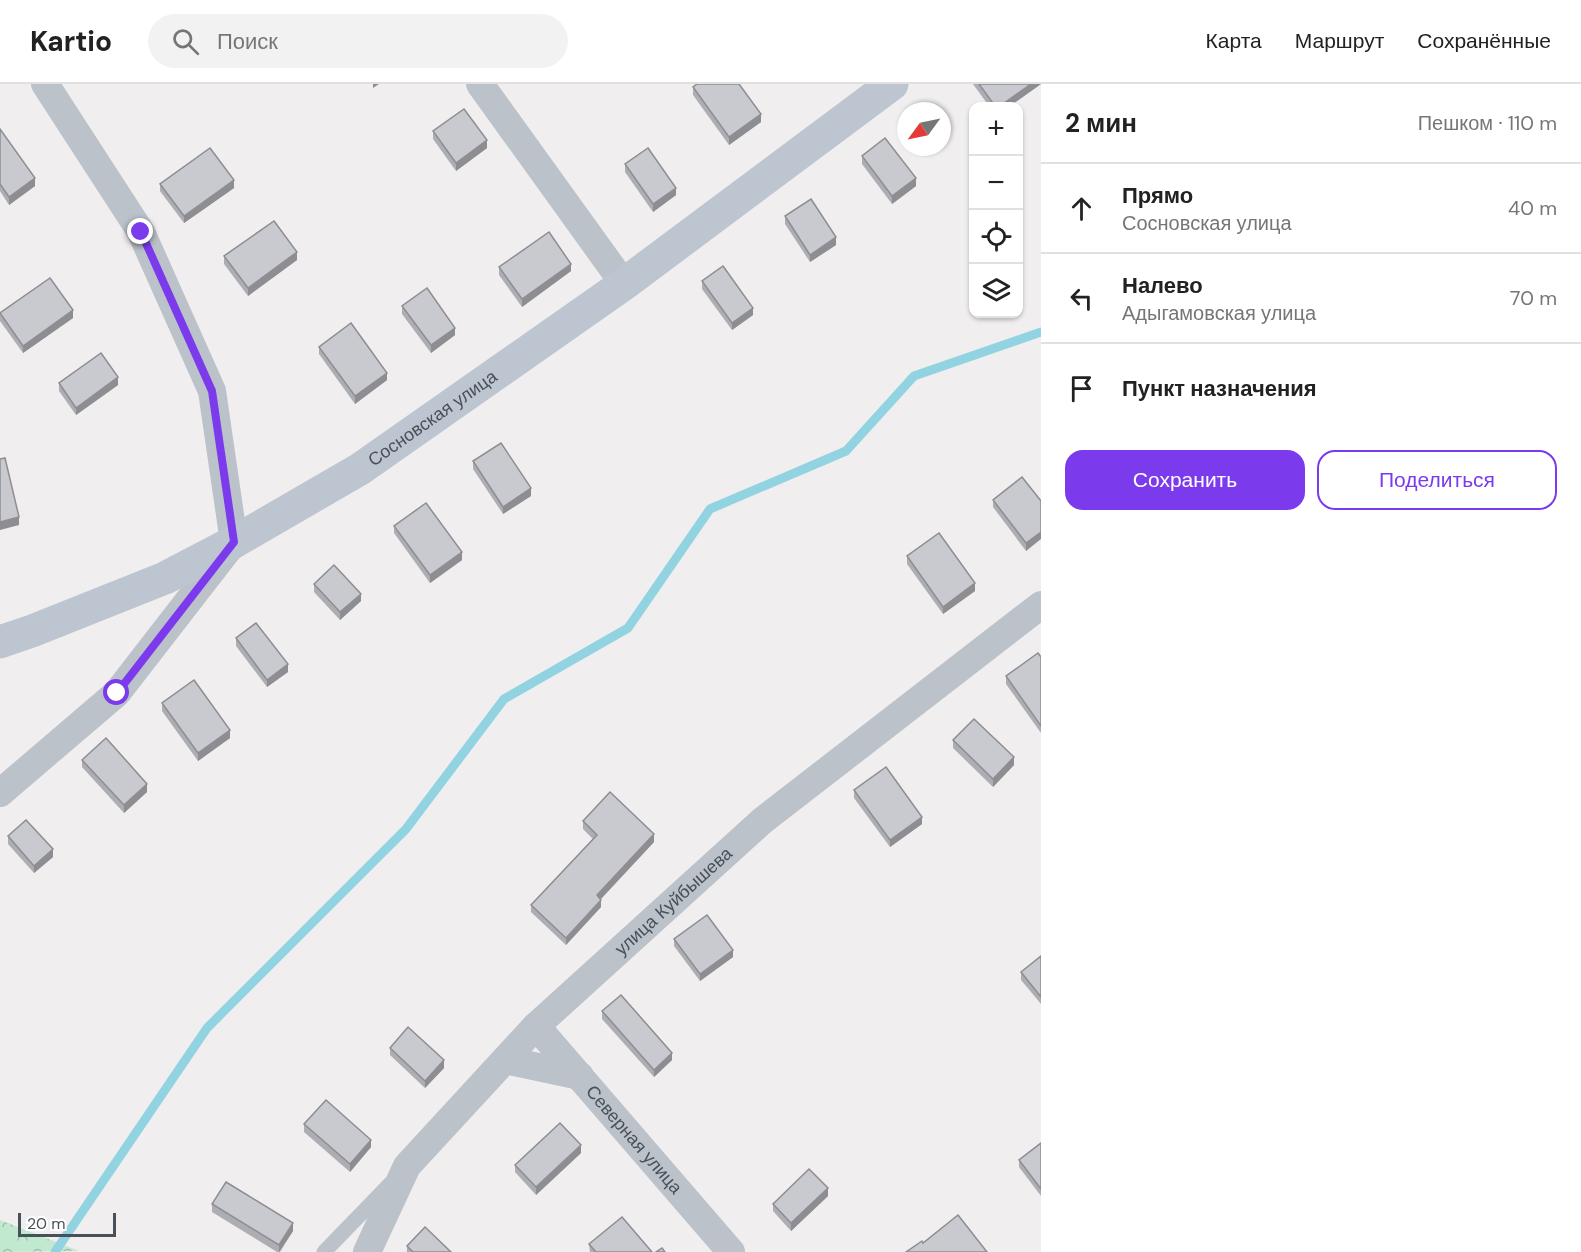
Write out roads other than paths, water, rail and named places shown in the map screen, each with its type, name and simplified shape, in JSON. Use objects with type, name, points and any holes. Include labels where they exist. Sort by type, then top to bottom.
[{"type":"main road","name":"Сосновская улица","points":[[0,642],[32,632],[165,578],[234,542],[360,469],[624,285],[892,84]]},
{"type":"street","points":[[45,84],[141,232],[212,391],[234,542]]},
{"type":"street","points":[[480,84],[624,285]]},
{"type":"street","name":"Сосновская улица","points":[[0,793],[117,693],[234,542]]},
{"type":"street","name":"улица Куйбышева","points":[[367,1252],[407,1166],[536,1026],[762,821],[1041,605]]},
{"type":"street","name":"Северная улица","points":[[536,1026],[731,1252]]},
{"type":"street","points":[[505,1060],[580,1076]]},
{"type":"lane","points":[[324,1252],[407,1166]]},
{"type":"waterway","points":[[55,1252],[207,1028],[406,829],[504,699],[628,628],[710,509],[846,451],[914,376],[1041,332]]}]
